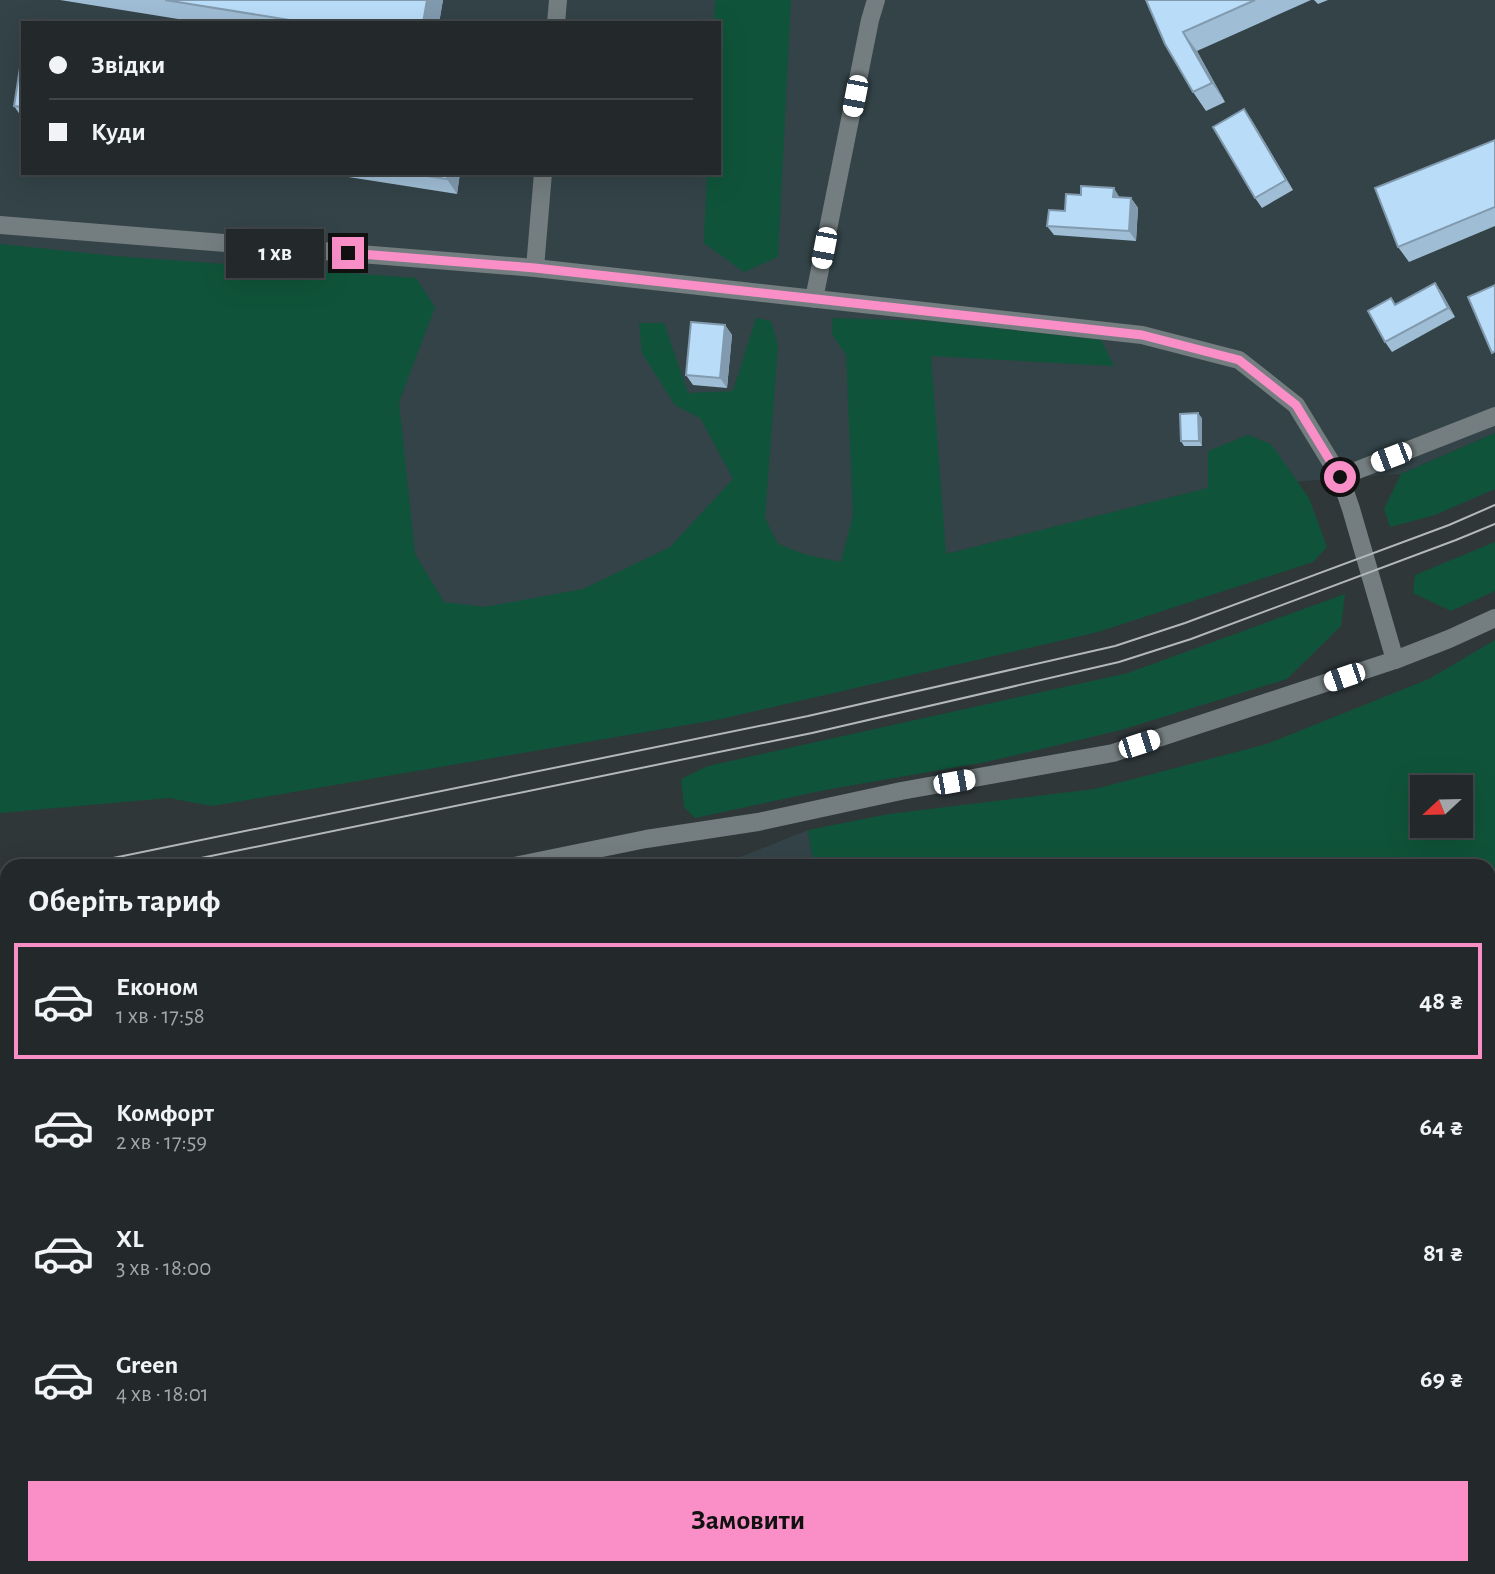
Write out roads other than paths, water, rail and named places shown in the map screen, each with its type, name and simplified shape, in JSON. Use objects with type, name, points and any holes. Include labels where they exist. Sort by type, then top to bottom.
[{"type":"street","points":[[556,21],[558,0]]},
{"type":"street","points":[[814,299],[876,0]]},
{"type":"street","points":[[535,268],[543,175]]},
{"type":"street","points":[[0,225],[535,268],[1142,335],[1239,360],[1296,405],[1340,477],[1395,660]]},
{"type":"street","points":[[1340,477],[1495,416]]},
{"type":"street","points":[[548,859],[646,839],[758,822],[901,791],[1113,753],[1395,660],[1495,618]]},
{"type":"tram line","points":[[108,859],[808,716],[1115,646],[1185,623],[1449,525],[1495,505]]},
{"type":"tram line","points":[[196,859],[812,733],[1119,662],[1191,639],[1495,524]]}]
